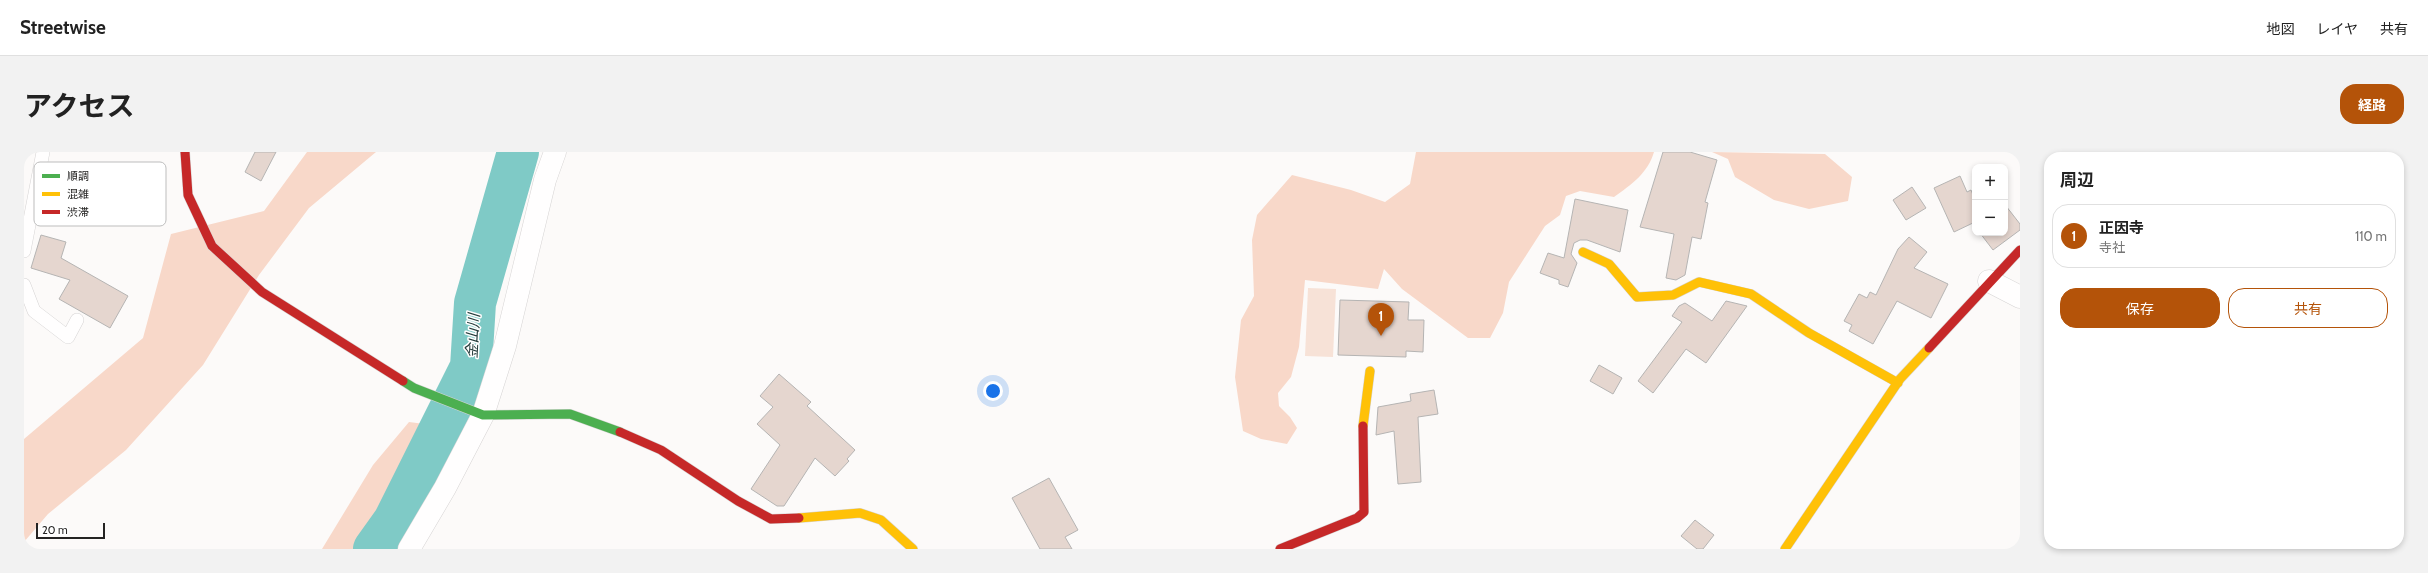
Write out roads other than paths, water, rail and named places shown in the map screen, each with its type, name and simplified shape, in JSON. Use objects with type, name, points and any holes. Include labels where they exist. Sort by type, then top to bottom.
[{"type":"street","points":[[185,152],[188,195],[212,246],[262,292],[414,388],[477,414],[570,414],[633,437],[662,450],[738,501],[771,519],[828,517],[860,513],[881,520],[913,549]]},
{"type":"street","points":[[409,549],[445,488],[505,346],[546,180],[555,152]]},
{"type":"street","points":[[1785,549],[1898,383],[1989,281],[2020,250]]},
{"type":"street","points":[[1583,252],[1601,257],[1617,269],[1623,282],[1637,297],[1673,295],[1700,282],[1751,294],[1810,333],[1898,383]]},
{"type":"street","points":[[1989,281],[2020,297]]},
{"type":"street","points":[[1280,549],[1357,518],[1364,512],[1363,425],[1370,371]]},
{"type":"lane","points":[[41,162],[43,152]]},
{"type":"lane","points":[[24,251],[34,199]]},
{"type":"lane","points":[[24,285],[34,311],[68,337],[77,320]]},
{"type":"waterway","name":"金山川","points":[[374,549],[394,521],[471,367],[475,303],[518,152]]},
{"type":"place","name":"正因寺","points":[[1381,336]]}]
